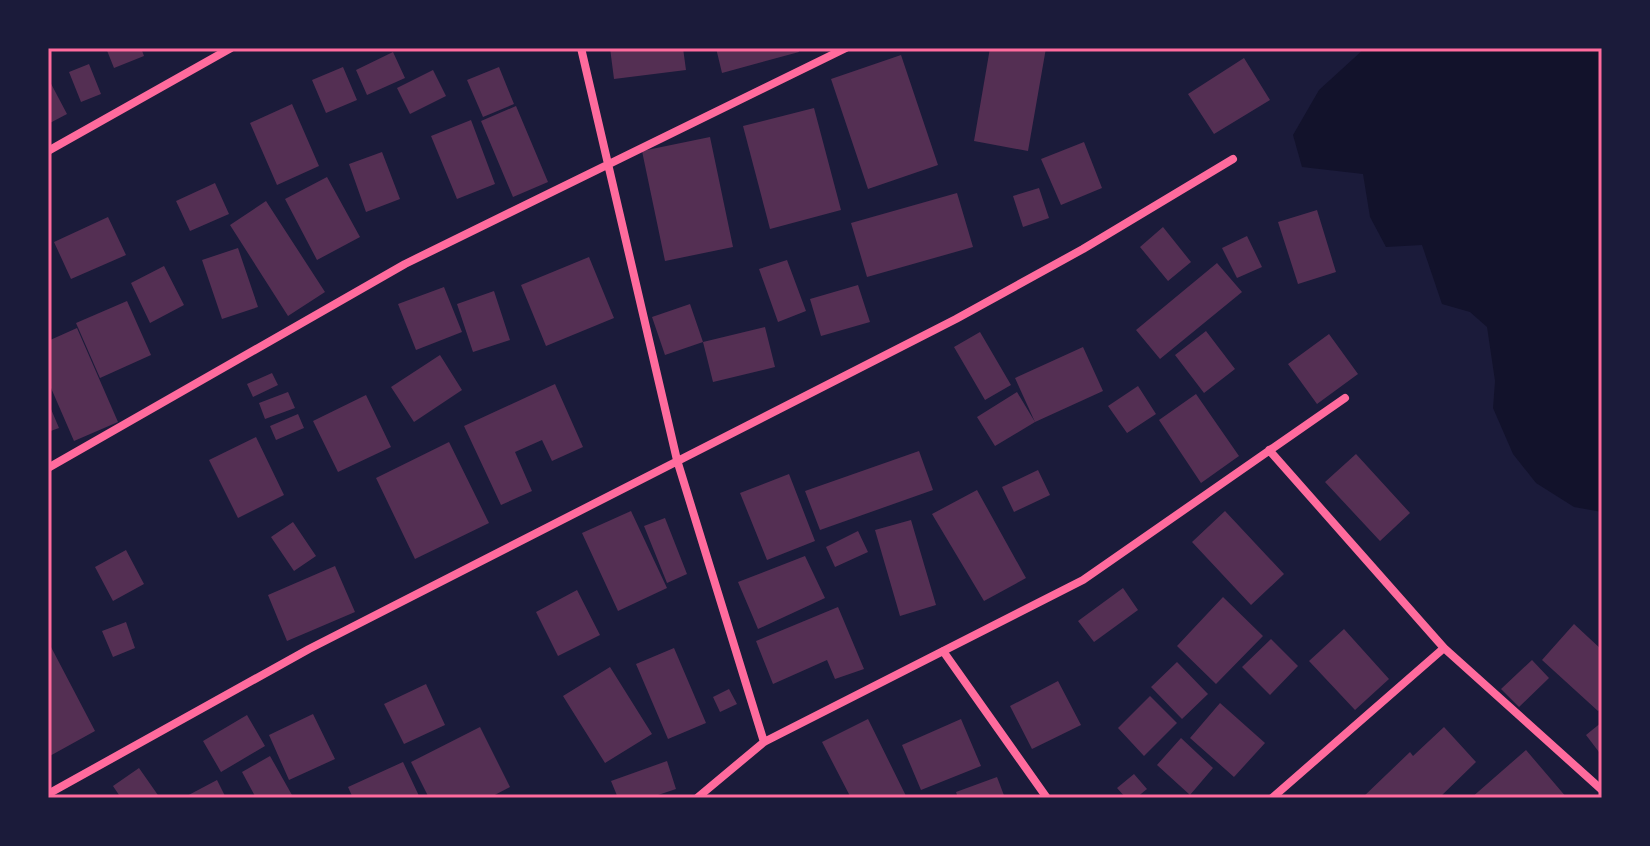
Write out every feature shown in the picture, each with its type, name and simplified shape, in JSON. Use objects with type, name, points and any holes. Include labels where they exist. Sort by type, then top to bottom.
[{"type":"street","points":[[48,151],[231,48]]},
{"type":"street","points":[[581,48],[677,460],[764,742]]},
{"type":"street","points":[[48,468],[405,264],[846,48]]},
{"type":"street","points":[[48,794],[309,649],[956,319],[1083,249],[1233,159]]},
{"type":"street","points":[[697,798],[764,742],[1083,580],[1345,398]]},
{"type":"street","points":[[1269,450],[1444,648],[1602,790]]},
{"type":"street","points":[[1272,798],[1444,648]]},
{"type":"street","points":[[943,651],[1047,798]]},
{"type":"shaded area","points":[[1365,48],[1602,48],[1602,512],[1574,507],[1536,483],[1513,454],[1493,408],[1495,381],[1487,327],[1470,312],[1442,304],[1422,245],[1386,247],[1370,217],[1363,174],[1302,167],[1293,135],[1319,90]]},
{"type":"building","points":[[106,48],[141,48],[144,56],[114,68]]},
{"type":"building","points":[[610,48],[683,48],[686,70],[614,79]]},
{"type":"building","points":[[716,48],[798,48],[799,52],[722,73]]},
{"type":"building","points":[[990,48],[1046,48],[1028,151],[974,141]]},
{"type":"building","points":[[393,52],[405,78],[367,95],[356,70]]},
{"type":"building","points":[[901,55],[938,165],[868,189],[831,79]]},
{"type":"building","points":[[1244,58],[1270,100],[1214,134],[1188,94]]},
{"type":"building","points":[[89,64],[101,94],[81,102],[69,72]]},
{"type":"building","points":[[343,67],[357,100],[326,113],[312,80]]},
{"type":"building","points":[[499,67],[514,104],[483,117],[467,80]]},
{"type":"building","points":[[433,70],[446,96],[410,114],[397,88]]},
{"type":"building","points":[[48,78],[67,114],[48,124]]},
{"type":"building","points":[[292,104],[319,166],[277,185],[250,123]]},
{"type":"building","points":[[516,106],[548,182],[513,197],[481,121]]},
{"type":"building","points":[[814,108],[841,210],[770,229],[743,126]]},
{"type":"building","points":[[471,120],[495,184],[457,199],[431,136]]},
{"type":"building","points":[[710,137],[733,247],[665,261],[642,151]]},
{"type":"building","points":[[1084,142],[1102,188],[1061,205],[1041,159]]},
{"type":"building","points":[[382,152],[400,199],[366,212],[349,164]]},
{"type":"building","points":[[327,177],[360,237],[317,260],[285,199]]},
{"type":"building","points":[[215,183],[229,214],[190,231],[176,201]]},
{"type":"building","points":[[1039,188],[1049,218],[1023,227],[1013,196]]},
{"type":"building","points":[[957,193],[973,247],[867,277],[851,223]]},
{"type":"building","points":[[266,201],[325,292],[288,316],[230,225]]},
{"type":"building","points":[[1317,210],[1336,272],[1298,284],[1278,222]]},
{"type":"building","points":[[108,217],[126,255],[71,279],[54,242]]},
{"type":"building","points":[[1163,227],[1191,262],[1168,281],[1140,247]]},
{"type":"building","points":[[1247,236],[1262,267],[1237,278],[1222,248]]},
{"type":"building","points":[[238,248],[258,307],[222,319],[202,260]]},
{"type":"building","points":[[589,257],[614,318],[546,346],[521,285]]},
{"type":"building","points":[[787,260],[806,311],[778,322],[759,269]]},
{"type":"building","points":[[1217,263],[1242,292],[1160,359],[1136,330]]},
{"type":"building","points":[[164,266],[184,305],[150,323],[131,283]]},
{"type":"building","points":[[858,285],[870,322],[821,336],[810,299]]},
{"type":"building","points":[[444,287],[462,332],[416,350],[398,304]]},
{"type":"building","points":[[494,291],[510,340],[473,352],[457,304]]},
{"type":"building","points":[[127,301],[151,355],[100,378],[76,323]]},
{"type":"building","points":[[690,304],[703,342],[665,355],[652,317]]},
{"type":"building","points":[[765,327],[775,367],[713,382],[703,342]]},
{"type":"building","points":[[77,328],[118,422],[74,441],[48,381],[48,341]]},
{"type":"building","points":[[1206,331],[1235,369],[1204,393],[1175,355]]},
{"type":"building","points":[[980,332],[1011,385],[985,400],[954,347]]},
{"type":"building","points":[[1329,334],[1358,374],[1317,404],[1288,364]]},
{"type":"building","points":[[1083,347],[1103,391],[1035,422],[1015,378]]},
{"type":"building","points":[[440,355],[462,390],[414,422],[391,387]]},
{"type":"building","points":[[272,373],[278,385],[253,397],[247,384]]},
{"type":"building","points":[[555,384],[583,447],[552,461],[542,440],[515,452],[532,491],[501,505],[464,426]]},
{"type":"building","points":[[1138,386],[1156,414],[1127,433],[1108,406]]},
{"type":"building","points":[[288,392],[295,408],[265,419],[259,403]]},
{"type":"building","points":[[1017,392],[1035,422],[995,446],[977,417]]},
{"type":"building","points":[[1196,394],[1239,456],[1201,483],[1159,420]]},
{"type":"building","points":[[366,395],[391,447],[338,472],[313,421]]},
{"type":"building","points":[[48,402],[59,428],[48,432]]},
{"type":"building","points":[[298,414],[304,428],[276,440],[270,426]]},
{"type":"building","points":[[256,437],[284,495],[238,518],[209,460]]},
{"type":"building","points":[[449,442],[489,523],[415,559],[376,478]]},
{"type":"building","points":[[919,451],[933,490],[820,530],[805,491]]},
{"type":"building","points":[[1356,454],[1410,513],[1380,541],[1325,482]]},
{"type":"building","points":[[1038,470],[1050,495],[1014,512],[1002,487]]},
{"type":"building","points":[[789,474],[815,541],[767,560],[740,493]]},
{"type":"building","points":[[977,490],[1026,578],[984,601],[932,514]]},
{"type":"building","points":[[631,511],[667,588],[618,611],[582,533]]},
{"type":"building","points":[[1225,511],[1284,574],[1251,605],[1192,542]]},
{"type":"building","points":[[665,518],[687,574],[667,583],[644,526]]},
{"type":"building","points":[[911,520],[936,605],[900,616],[875,530]]},
{"type":"building","points":[[293,522],[316,556],[294,571],[271,537]]},
{"type":"building","points":[[858,531],[868,552],[835,567],[826,547]]},
{"type":"building","points":[[126,550],[144,584],[113,601],[95,567]]},
{"type":"building","points":[[805,556],[825,598],[758,629],[738,582]]},
{"type":"building","points":[[335,566],[355,612],[287,641],[268,595]]},
{"type":"building","points":[[1123,588],[1138,610],[1094,642],[1078,621]]},
{"type":"building","points":[[577,590],[600,635],[558,656],[536,612]]},
{"type":"building","points":[[1223,597],[1263,636],[1216,684],[1177,646]]},
{"type":"building","points":[[838,607],[864,669],[835,679],[827,660],[773,684],[756,641]]},
{"type":"building","points":[[126,622],[135,648],[113,657],[102,631]]},
{"type":"building","points":[[1574,624],[1602,650],[1602,707],[1598,711],[1542,660]]},
{"type":"building","points":[[1344,629],[1389,679],[1355,710],[1309,661]]},
{"type":"building","points":[[1271,639],[1298,666],[1270,695],[1242,667]]},
{"type":"building","points":[[51,647],[95,731],[48,757],[48,648]]},
{"type":"building","points":[[674,648],[706,723],[668,739],[636,664]]},
{"type":"building","points":[[1532,660],[1549,678],[1519,707],[1501,689]]},
{"type":"building","points":[[1177,662],[1208,694],[1182,719],[1151,687]]},
{"type":"building","points":[[610,667],[652,734],[605,763],[563,696]]},
{"type":"building","points":[[1058,681],[1081,725],[1032,749],[1010,706]]},
{"type":"building","points":[[426,684],[445,725],[404,744],[384,704]]},
{"type":"building","points":[[729,689],[737,704],[720,712],[713,697]]},
{"type":"building","points":[[1150,696],[1177,723],[1144,756],[1118,728]]},
{"type":"building","points":[[1220,703],[1265,743],[1234,777],[1190,738]]},
{"type":"building","points":[[313,714],[335,759],[289,780],[269,735]]},
{"type":"building","points":[[247,715],[265,746],[221,772],[203,741]]},
{"type":"building","points":[[868,719],[907,798],[851,798],[822,742]]},
{"type":"building","points":[[961,719],[981,766],[921,790],[902,745]]},
{"type":"building","points":[[1602,722],[1602,756],[1586,735]]},
{"type":"building","points":[[480,727],[510,787],[489,798],[429,798],[411,762]]},
{"type":"building","points":[[1444,727],[1476,762],[1439,798],[1362,798],[1410,752],[1413,756]]},
{"type":"building","points":[[1181,738],[1213,768],[1190,795],[1157,765]]},
{"type":"building","points":[[1526,750],[1567,798],[1471,798]]},
{"type":"building","points":[[270,756],[292,795],[286,798],[256,798],[242,772]]},
{"type":"building","points":[[667,761],[676,789],[649,798],[618,798],[611,781]]},
{"type":"building","points":[[403,762],[420,798],[353,798],[348,787]]},
{"type":"building","points":[[139,768],[160,798],[121,798],[113,786]]},
{"type":"building","points":[[1134,774],[1147,789],[1136,798],[1126,798],[1117,788]]},
{"type":"building","points":[[997,777],[1005,798],[958,798],[956,792]]},
{"type":"building","points":[[217,780],[226,798],[183,798]]}]
